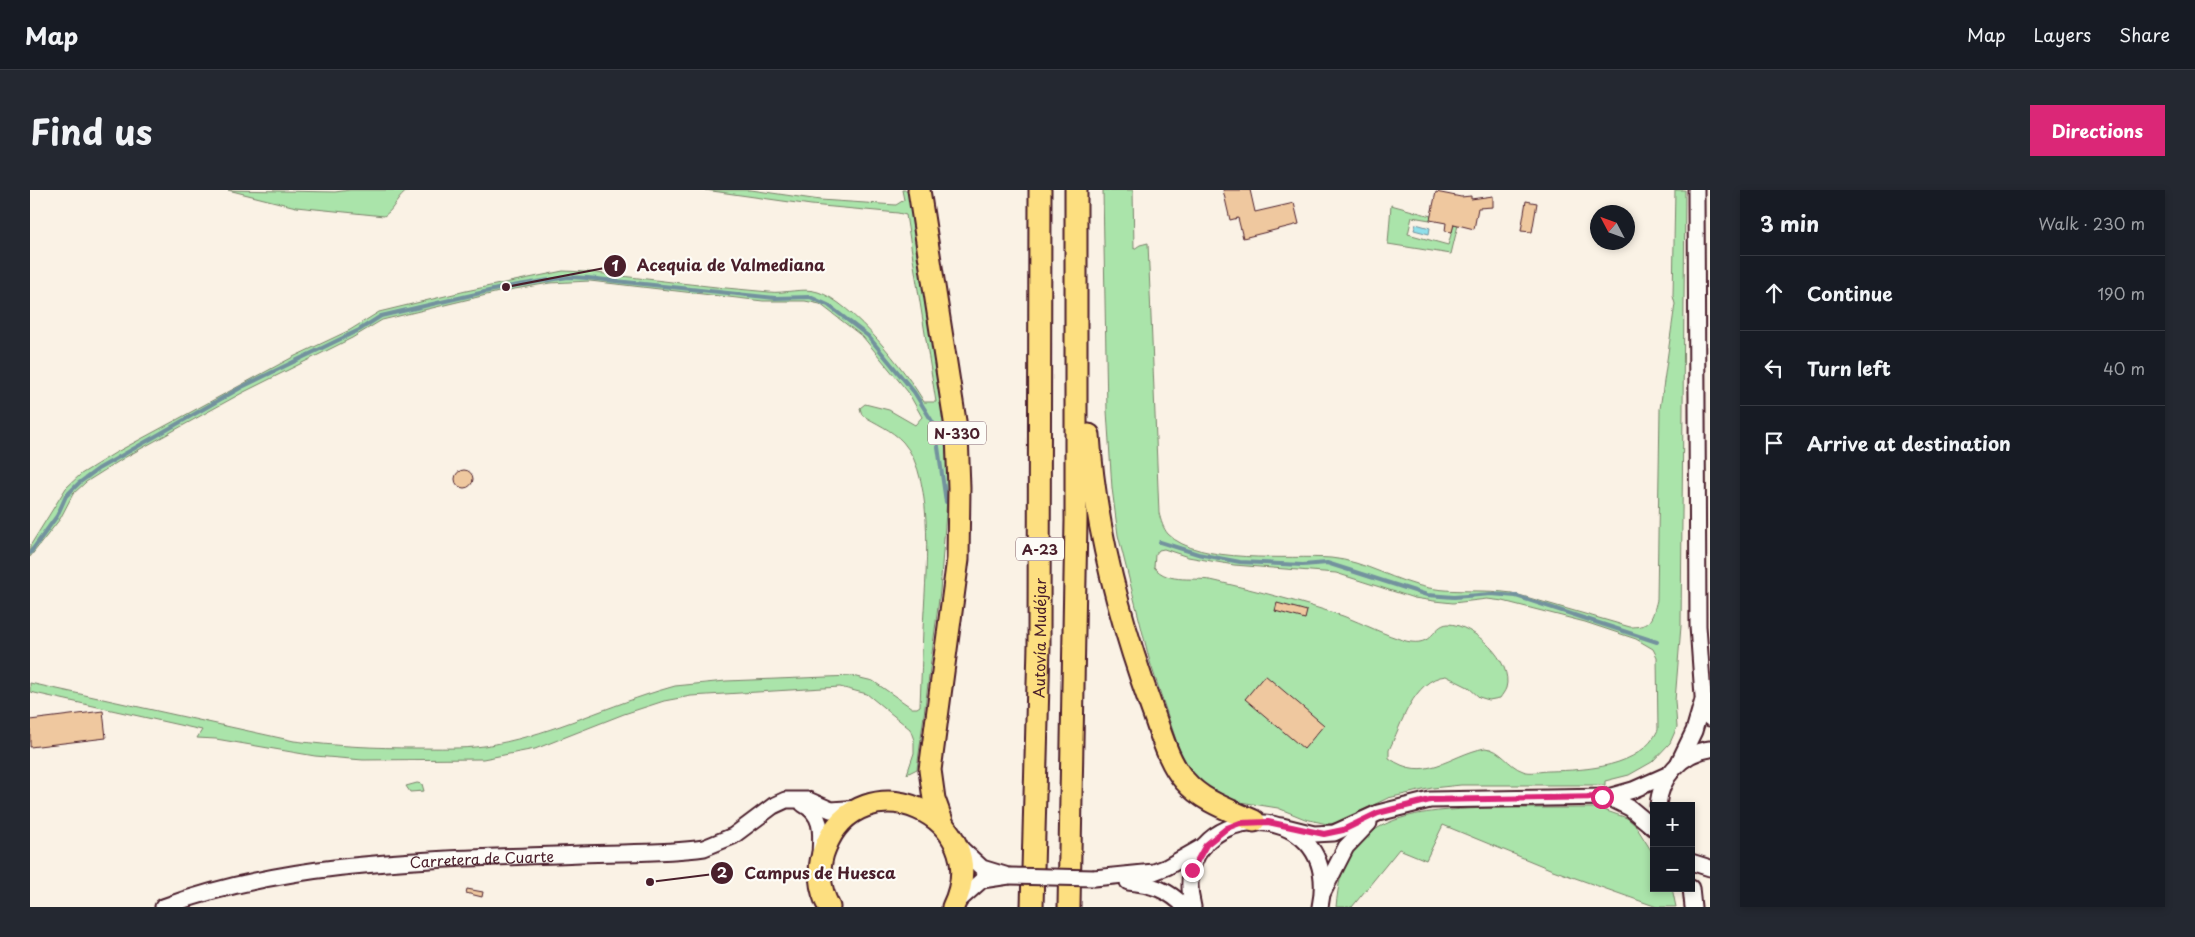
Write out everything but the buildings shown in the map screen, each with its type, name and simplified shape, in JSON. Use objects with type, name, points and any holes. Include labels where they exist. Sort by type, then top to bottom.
[{"type":"highway","name":"N-330","points":[[919,190],[956,425],[959,488],[958,559],[930,770],[934,799],[943,824],[955,842],[962,875],[953,907]]},
{"type":"highway","name":"Autovía Mudéjar","points":[[1032,907],[1039,635],[1040,190]]},
{"type":"highway","name":"A-23","points":[[1069,907],[1077,392],[1076,190]]},
{"type":"highway","points":[[1077,392],[1088,414],[1096,494],[1118,603],[1134,658],[1164,742],[1177,770],[1196,791],[1218,805],[1254,821]]},
{"type":"highway","name":"N-330","points":[[897,802],[916,790],[930,770]]},
{"type":"highway","name":"N-330","points":[[829,907],[823,894],[820,870],[823,851],[832,833],[845,819],[862,808],[873,804],[897,802],[918,807],[943,824]]},
{"type":"street","points":[[1696,190],[1698,619],[1703,696],[1710,718]]},
{"type":"street","points":[[1659,802],[1662,786],[1694,732],[1703,696]]},
{"type":"street","points":[[1094,878],[1154,872],[1206,845],[1227,828],[1254,821],[1314,834],[1334,833],[1390,809],[1415,802],[1457,798],[1608,797],[1633,790],[1673,769],[1695,753],[1710,749]]},
{"type":"street","points":[[1608,797],[1630,808],[1650,825]]},
{"type":"street","points":[[792,800],[808,800],[831,810],[862,808]]},
{"type":"street","points":[[792,800],[815,812],[820,821],[820,870]]},
{"type":"street","name":"Carretera de Cuarte","points":[[162,907],[228,886],[267,877],[330,867],[704,848],[724,841],[773,806],[792,800]]},
{"type":"street","points":[[1321,900],[1340,857],[1352,840],[1367,824],[1390,809]]},
{"type":"street","points":[[1282,826],[1294,833],[1313,853],[1319,866],[1321,900]]},
{"type":"street","points":[[955,842],[982,868],[1009,876]]},
{"type":"street","points":[[1193,907],[1190,884],[1192,870],[1206,845]]},
{"type":"street","points":[[1695,863],[1710,868]]},
{"type":"street","points":[[953,907],[970,889],[982,880],[1009,876],[1094,878],[1152,885],[1168,893],[1185,907]]},
{"type":"street","points":[[1691,892],[1693,907]]},
{"type":"green space","points":[[228,190],[335,192],[350,190],[409,190],[384,216],[296,207]]},
{"type":"green space","points":[[705,190],[751,190],[820,200],[896,205],[904,200],[902,190],[910,190],[943,409],[948,486],[940,591],[917,769],[907,774],[914,753],[914,740],[910,729],[867,694],[840,687],[691,696],[664,701],[624,714],[535,749],[483,759],[363,760],[315,756],[216,739],[197,738],[202,730],[30,692],[30,683],[294,741],[401,748],[467,748],[506,742],[675,686],[726,681],[852,676],[873,681],[912,708],[920,706],[927,559],[925,505],[921,480],[914,459],[903,442],[889,430],[862,415],[860,408],[865,404],[889,410],[915,425],[922,417],[908,392],[863,337],[820,304],[805,301],[763,301],[590,281],[550,283],[503,291],[382,320],[352,338],[242,393],[124,458],[86,482],[73,494],[60,519],[30,557],[30,546],[66,488],[81,474],[115,453],[293,357],[350,330],[379,312],[466,291],[563,271],[588,272],[769,292],[806,290],[818,292],[832,298],[862,323],[892,357],[924,402],[936,402],[906,215],[811,205]]},
{"type":"green space","points":[[1103,190],[1133,190],[1134,249],[1148,243],[1159,513],[1162,524],[1168,534],[1182,544],[1200,550],[1245,556],[1313,557],[1344,560],[1429,588],[1512,593],[1630,627],[1637,627],[1650,621],[1657,600],[1660,409],[1675,304],[1673,296],[1675,190],[1685,190],[1681,626],[1675,701],[1677,727],[1670,743],[1652,762],[1629,775],[1605,781],[1605,785],[1461,785],[1432,788],[1388,798],[1336,823],[1327,824],[1305,819],[1278,808],[1234,801],[1207,788],[1196,778],[1180,752],[1150,662],[1118,535],[1112,488],[1107,411]],"holes":[[[1164,549],[1188,557],[1234,565],[1336,573],[1414,598],[1434,601],[1453,603],[1487,599],[1503,601],[1585,622],[1636,639],[1653,649],[1657,657],[1658,730],[1650,743],[1639,752],[1625,759],[1595,768],[1526,772],[1518,769],[1496,751],[1485,748],[1426,768],[1402,765],[1389,758],[1389,750],[1410,705],[1425,685],[1435,679],[1446,676],[1468,687],[1479,697],[1489,700],[1500,698],[1506,688],[1507,678],[1498,656],[1489,646],[1469,630],[1448,624],[1443,625],[1427,639],[1415,642],[1406,641],[1343,616],[1311,606],[1215,581],[1174,578],[1160,573],[1154,567],[1155,555],[1159,550]]]},
{"type":"green space","points":[[1391,205],[1431,216],[1430,220],[1412,217],[1408,234],[1448,245],[1454,224],[1458,225],[1451,254],[1388,244]]},
{"type":"green space","points":[[417,783],[422,784],[424,791],[410,792],[406,786]]},
{"type":"green space","points":[[1487,808],[1598,808],[1627,818],[1635,825],[1650,849],[1650,892],[1673,892],[1676,907],[1657,907],[1550,869],[1443,825],[1426,860],[1399,849],[1352,907],[1336,907],[1341,876],[1351,854],[1364,838],[1381,826],[1400,818],[1421,813]]},
{"type":"water","points":[[1416,224],[1430,228],[1429,234],[1414,230]]},
{"type":"waterway","points":[[30,553],[57,516],[66,496],[79,483],[98,469],[242,387],[359,330],[381,316],[506,287],[568,277],[775,298],[810,297],[828,305],[868,336],[914,392],[935,426],[946,502]]},
{"type":"waterway","points":[[1160,542],[1198,554],[1240,562],[1303,565],[1327,563],[1427,595],[1454,597],[1491,594],[1516,596],[1657,642]]},
{"type":"place","name":"Acequia de Valmediana","points":[[506,287]]},
{"type":"place","name":"Campus de Huesca","points":[[650,882]]},
{"type":"route","points":[[1192,870],[1206,845],[1216,835],[1240,823],[1268,822],[1314,834],[1324,834],[1343,830],[1378,813],[1415,802],[1430,800],[1505,797],[1602,797]]}]
